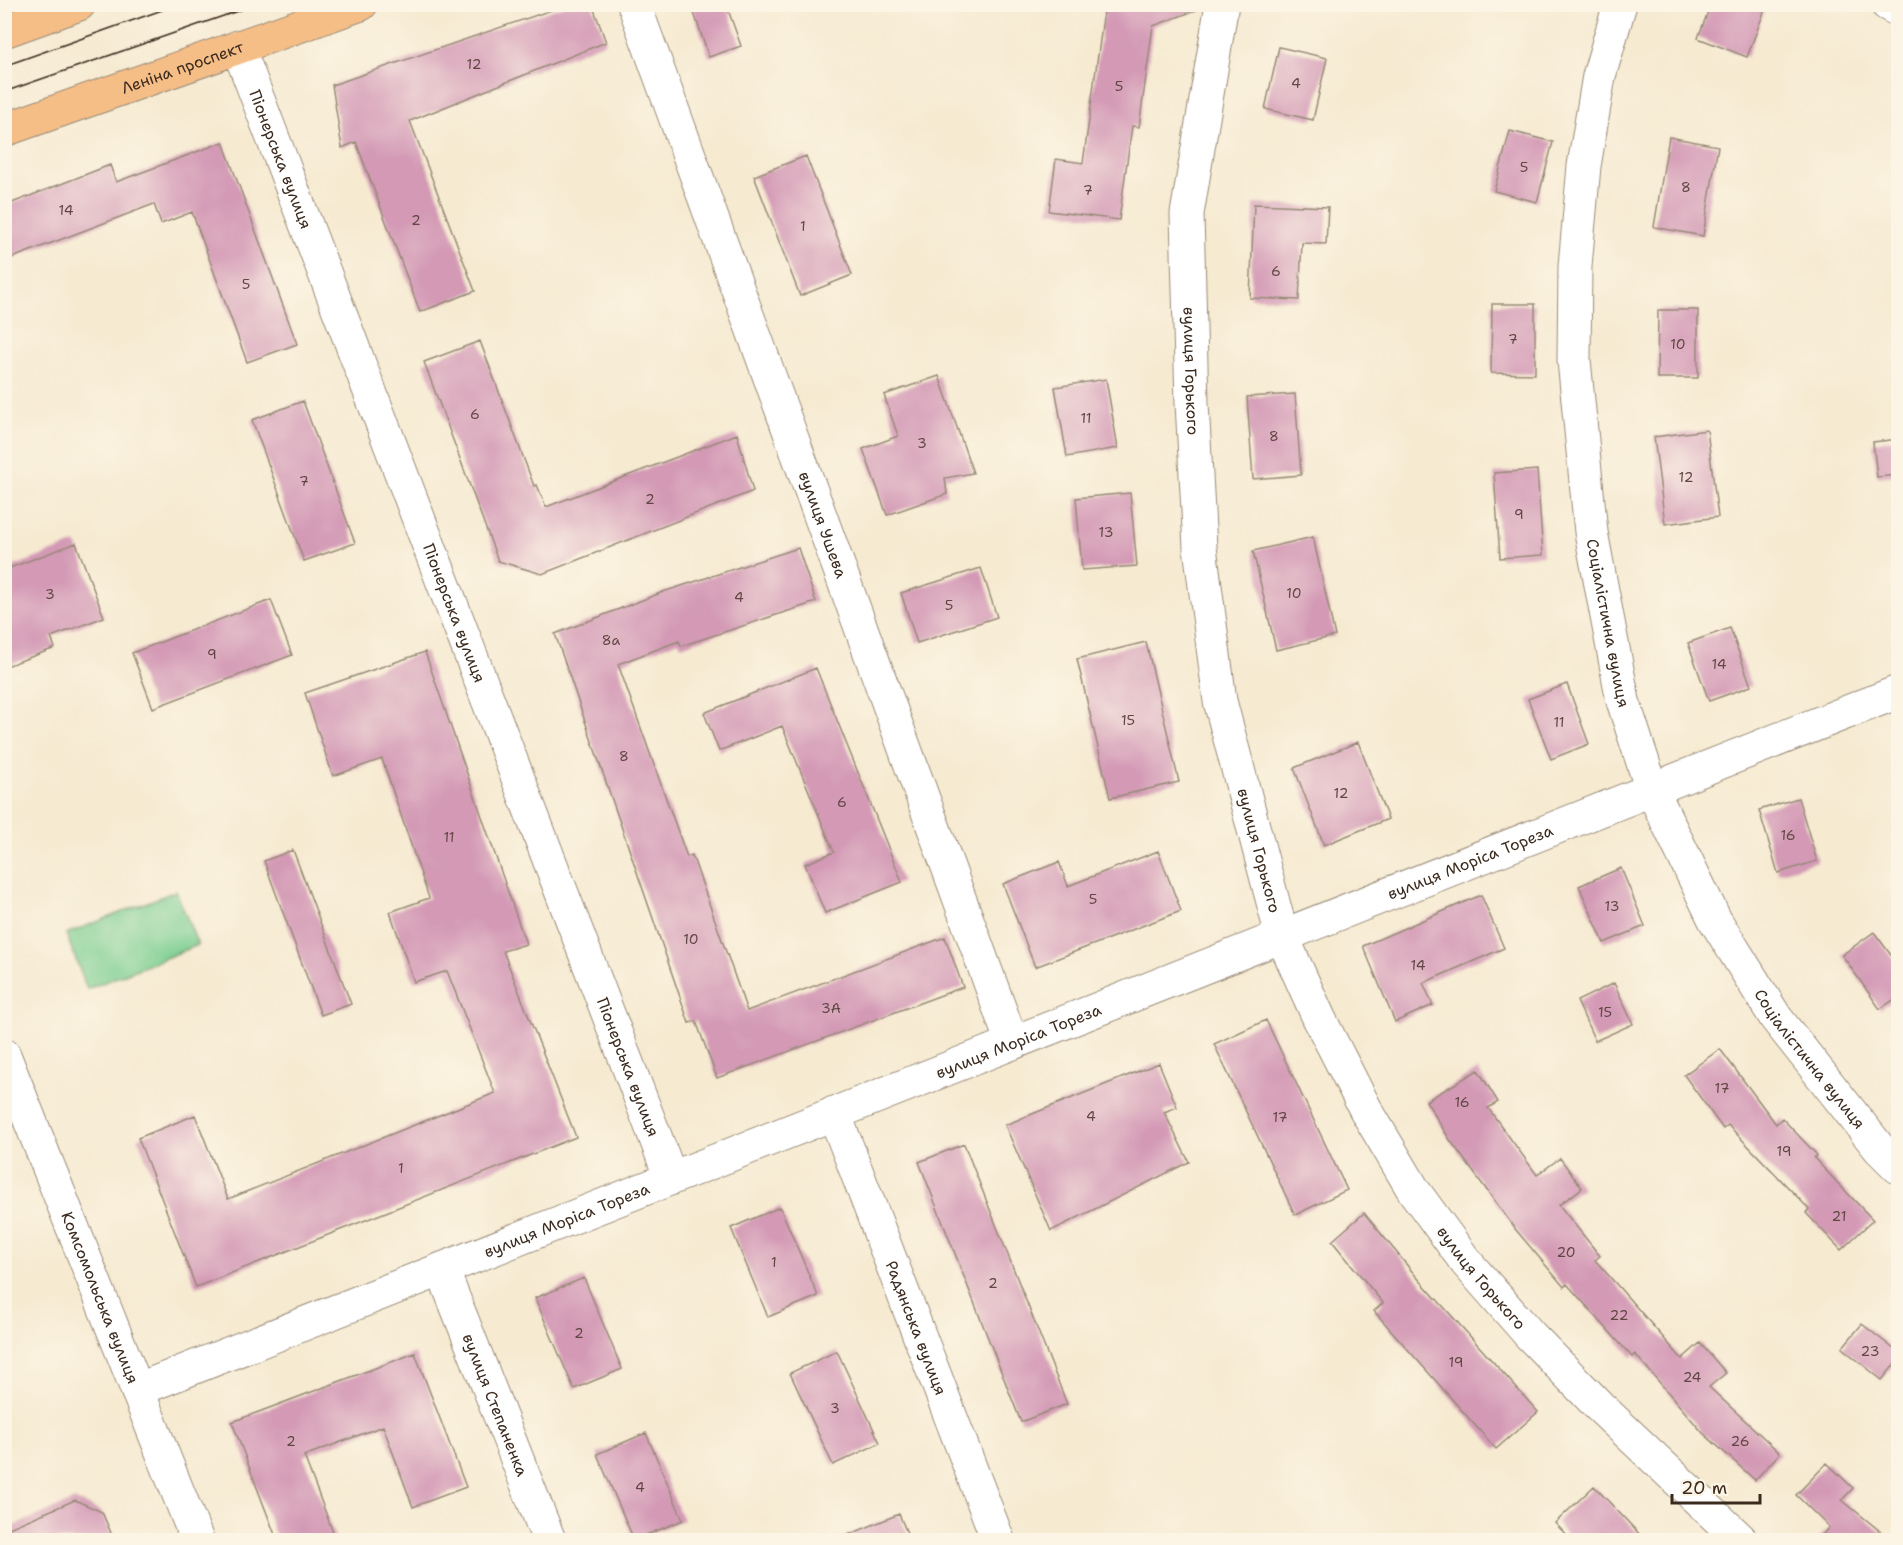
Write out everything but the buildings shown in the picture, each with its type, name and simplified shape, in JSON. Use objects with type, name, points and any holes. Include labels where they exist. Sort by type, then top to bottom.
[{"type":"main road","points":[[4,31],[79,4]]},
{"type":"main road","name":"Леніна проспект","points":[[4,130],[361,4]]},
{"type":"street","name":"вулиця Ушева","points":[[634,4],[1012,1044]]},
{"type":"street","name":"вулиця Горького","points":[[1222,4],[1187,214],[1192,391],[1200,547],[1220,701],[1282,936],[1319,1018],[1366,1110],[1414,1191],[1466,1263],[1530,1335],[1600,1407],[1741,1540]]},
{"type":"street","name":"Соціалістична вулиця","points":[[1620,4],[1599,76],[1584,166],[1575,266],[1574,360],[1591,532],[1623,701],[1652,790],[1715,920],[1776,1018],[1879,1148],[1899,1167]]},
{"type":"street","points":[[1887,4],[1899,10]]},
{"type":"street","name":"Піонерська вулиця","points":[[238,47],[671,1178]]},
{"type":"street","name":"вулиця Моріса Тореза","points":[[137,1390],[1899,692]]},
{"type":"street","name":"Комсомольська вулиця","points":[[4,1055],[197,1540]]},
{"type":"street","name":"Радянська вулиця","points":[[834,1113],[998,1540]]},
{"type":"street","name":"вулиця Степаненка","points":[[442,1269],[549,1540]]},
{"type":"green space","points":[[176,891],[198,945],[87,989],[66,934]]},
{"type":"tram line","points":[[4,66],[179,4]]},
{"type":"tram line","points":[[4,92],[258,4]]}]
